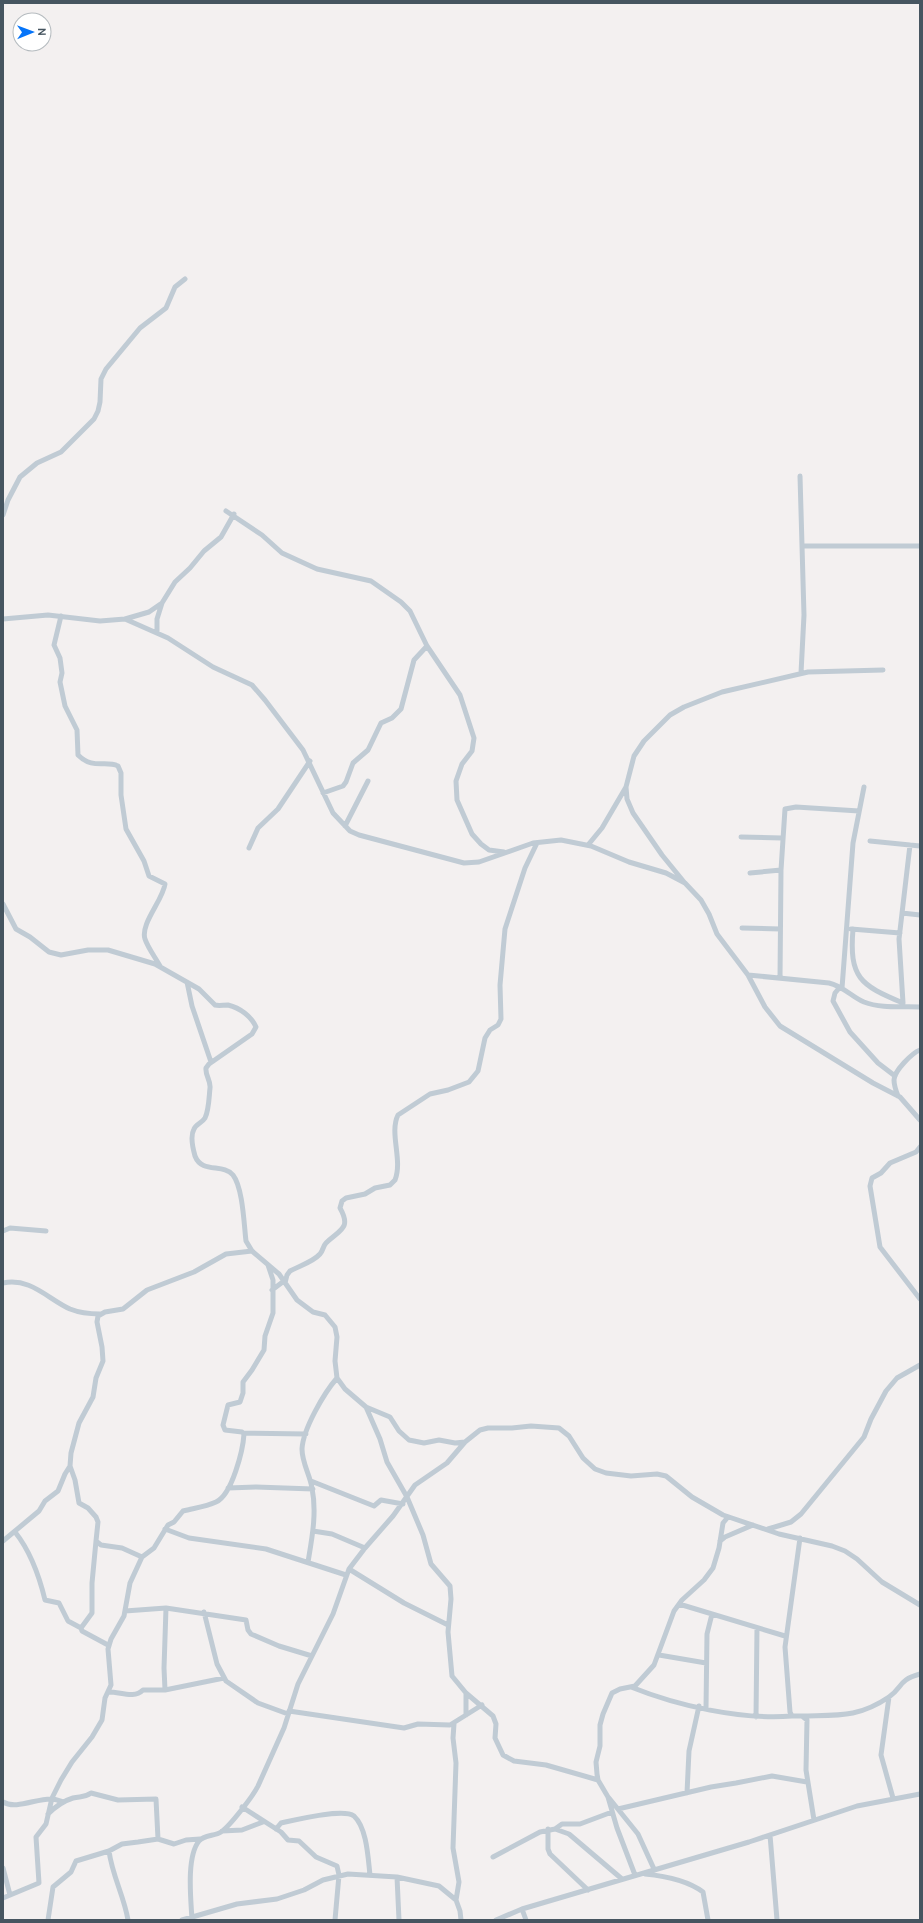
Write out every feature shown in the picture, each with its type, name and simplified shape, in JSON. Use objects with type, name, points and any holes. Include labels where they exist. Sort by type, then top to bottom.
[{"type":"street","points":[[3,515],[8,500],[20,477],[37,463],[61,452],[94,419],[98,411],[100,384],[106,369],[140,328],[166,308],[175,287],[185,279]]},
{"type":"street","points":[[800,476],[804,615],[801,673]]},
{"type":"street","points":[[226,511],[234,514],[282,553],[317,569],[371,582],[410,611],[427,646],[460,695],[474,738],[472,751],[462,764],[456,781],[457,800],[466,823],[480,844],[489,850],[505,852]]},
{"type":"street","points":[[157,633],[157,620],[162,603],[175,582],[190,568],[204,551],[221,537],[234,514]]},
{"type":"street","points":[[803,546],[920,546]]},
{"type":"street","points":[[3,619],[35,615],[61,616],[100,621],[125,619],[149,612],[162,603]]},
{"type":"street","points":[[61,616],[54,645],[60,655],[62,674],[60,682],[64,706],[77,730],[78,755],[86,761],[97,765],[118,766],[128,833],[144,861],[148,876],[165,884],[160,899],[148,920],[144,934],[145,940],[160,966]]},
{"type":"street","points":[[125,619],[168,638],[213,667],[253,687],[295,738],[310,761],[333,813],[345,826],[363,837],[393,843],[457,862],[479,862],[505,852],[537,843],[561,840],[588,845],[629,862],[666,873],[685,883]]},
{"type":"street","points":[[323,793],[343,786],[353,764],[368,750],[381,723],[392,718],[398,713],[403,704],[414,660],[427,646]]},
{"type":"street","points":[[588,845],[602,828],[626,788],[637,749],[670,715],[684,707],[722,692],[801,673],[884,670]]},
{"type":"street","points":[[249,848],[258,828],[278,810],[310,761]]},
{"type":"street","points":[[345,826],[368,781]]},
{"type":"street","points":[[864,787],[853,843],[851,884],[841,987],[833,997],[850,1032],[878,1063],[895,1076]]},
{"type":"street","points":[[626,788],[633,813],[685,883],[701,900],[709,914],[717,934],[748,975],[765,1007],[780,1026],[872,1083],[898,1096],[908,1104],[920,1120]]},
{"type":"street","points":[[780,978],[781,870],[783,817],[785,810],[788,808],[828,808],[859,811]]},
{"type":"street","points":[[741,838],[782,838]]},
{"type":"street","points":[[870,841],[920,846]]},
{"type":"street","points":[[272,1290],[284,1282],[290,1271],[319,1255],[326,1243],[343,1228],[345,1222],[340,1208],[342,1201],[346,1198],[365,1194],[375,1188],[390,1184],[395,1180],[397,1153],[395,1126],[398,1115],[430,1094],[462,1085],[475,1076],[480,1065],[481,1048],[485,1038],[490,1030],[498,1025],[501,1019],[500,985],[505,929],[525,868],[537,843]]},
{"type":"street","points":[[853,929],[852,960],[862,981],[882,994],[903,1003],[900,933],[910,845]]},
{"type":"street","points":[[750,873],[781,870]]},
{"type":"street","points":[[3,904],[16,929],[30,937],[49,952],[61,955],[88,950],[108,950],[160,966],[203,992],[215,1005],[233,1007],[246,1014],[255,1025],[256,1029],[252,1034],[211,1062],[206,1068],[211,1086],[206,1114],[203,1121],[194,1128],[192,1146],[197,1161],[210,1168],[227,1170],[236,1180],[248,1246],[252,1252],[279,1274],[294,1296],[302,1304],[313,1312],[325,1315],[332,1322],[337,1336],[335,1361],[337,1378],[344,1389],[366,1408],[390,1417],[399,1431],[409,1440],[424,1443],[439,1440],[454,1443],[465,1442]]},
{"type":"street","points":[[902,913],[920,914]]},
{"type":"street","points":[[742,928],[780,929]]},
{"type":"street","points":[[846,928],[900,933]]},
{"type":"street","points":[[748,975],[829,983],[841,987],[855,997],[872,1005],[920,1007]]},
{"type":"street","points":[[187,982],[192,1006],[211,1062]]},
{"type":"street","points":[[898,1096],[895,1086],[895,1076],[910,1055],[920,1050]]},
{"type":"street","points":[[920,1147],[916,1152],[890,1163],[881,1173],[872,1178],[870,1186],[880,1247],[920,1298]]},
{"type":"street","points":[[3,1231],[10,1228],[46,1231]]},
{"type":"street","points":[[241,1251],[248,1246]]},
{"type":"street","points":[[3,1283],[14,1281],[28,1284],[68,1308],[78,1312],[100,1314],[123,1309],[136,1297],[151,1288],[194,1272],[226,1254],[241,1251],[252,1252]]},
{"type":"street","points":[[268,1265],[273,1277],[273,1313],[265,1336],[264,1350],[244,1380],[240,1402],[228,1405],[223,1425],[225,1430],[243,1433],[306,1434]]},
{"type":"street","points":[[81,1628],[92,1613],[92,1583],[98,1520],[91,1510],[79,1503],[75,1480],[70,1466],[71,1453],[79,1423],[92,1400],[96,1378],[103,1361],[97,1322],[100,1314]]},
{"type":"street","points":[[766,1530],[791,1522],[801,1514],[864,1437],[871,1419],[886,1391],[898,1378],[920,1366]]},
{"type":"street","points":[[308,1562],[313,1531],[313,1489],[303,1456],[303,1444],[306,1434],[325,1394],[337,1378]]},
{"type":"street","points":[[366,1408],[380,1439],[387,1462],[407,1497],[427,1544],[432,1566],[450,1586],[451,1599],[448,1625],[450,1671],[455,1680],[466,1693],[482,1705],[495,1719],[495,1738],[503,1755],[514,1761],[546,1765],[598,1780]]},
{"type":"street","points":[[222,1831],[258,1786],[284,1728],[298,1684],[333,1614],[346,1575],[365,1548],[403,1504],[415,1485],[452,1459],[465,1442],[480,1430],[488,1428],[555,1426],[569,1436],[583,1458],[595,1469],[606,1474],[632,1476],[657,1474],[666,1476],[692,1497],[725,1518],[754,1525],[766,1530],[832,1546],[845,1551],[863,1564],[882,1582],[920,1605]]},
{"type":"street","points":[[3,1898],[40,1883],[35,1840],[36,1835],[45,1826],[52,1798],[72,1762],[92,1737],[102,1720],[104,1702],[111,1685],[107,1656],[108,1645],[123,1620],[130,1583],[142,1557],[154,1548],[165,1529],[174,1522],[183,1511],[197,1509],[218,1501],[228,1488],[235,1472],[242,1444],[243,1433]]},
{"type":"street","points":[[3,1541],[39,1511],[46,1501],[58,1491],[70,1466]]},
{"type":"street","points":[[311,1481],[374,1506],[381,1500],[403,1504]]},
{"type":"street","points":[[228,1488],[262,1487],[313,1489]]},
{"type":"street","points":[[654,1869],[638,1834],[608,1797],[598,1780],[596,1768],[601,1742],[600,1725],[606,1704],[614,1691],[638,1684],[650,1671],[659,1655],[671,1618],[678,1604],[709,1574],[717,1556],[725,1518]]},
{"type":"street","points":[[720,1541],[725,1537],[754,1525]]},
{"type":"street","points":[[165,1529],[185,1537],[237,1546],[266,1549],[346,1575]]},
{"type":"street","points":[[313,1531],[332,1534],[365,1548]]},
{"type":"street","points":[[15,1532],[28,1548],[42,1585],[45,1600],[59,1602],[68,1621],[81,1628],[82,1631],[108,1645]]},
{"type":"street","points":[[792,1716],[784,1647],[800,1538]]},
{"type":"street","points":[[96,1541],[101,1545],[122,1548],[142,1557]]},
{"type":"street","points":[[350,1569],[404,1603],[448,1625]]},
{"type":"street","points":[[678,1604],[785,1636]]},
{"type":"street","points":[[125,1611],[166,1608],[204,1612],[246,1620],[248,1630],[252,1634],[279,1646],[312,1656]]},
{"type":"street","points":[[165,1690],[164,1668],[166,1608]]},
{"type":"street","points":[[204,1612],[217,1664],[224,1678],[236,1689],[258,1703],[288,1713],[399,1728],[418,1724],[454,1724],[482,1705]]},
{"type":"street","points":[[706,1708],[707,1634],[712,1614]]},
{"type":"street","points":[[756,1717],[758,1628]]},
{"type":"street","points":[[659,1655],[706,1663]]},
{"type":"street","points":[[631,1687],[672,1701],[756,1717],[856,1714],[889,1697],[905,1679],[920,1674]]},
{"type":"street","points":[[109,1692],[136,1695],[146,1689],[165,1690],[224,1678]]},
{"type":"street","points":[[466,1693],[466,1715]]},
{"type":"street","points":[[889,1697],[881,1755],[894,1798]]},
{"type":"street","points":[[692,1705],[697,1715]]},
{"type":"street","points":[[687,1793],[689,1751],[699,1706]]},
{"type":"street","points":[[802,1716],[808,1723],[807,1782],[814,1820]]},
{"type":"street","points":[[454,1724],[453,1731],[456,1763],[453,1848],[458,1882],[456,1900],[460,1911],[461,1920]]},
{"type":"street","points":[[447,1725],[453,1731]]},
{"type":"street","points":[[589,1778],[596,1768]]},
{"type":"street","points":[[618,1809],[711,1787],[736,1784],[772,1776],[807,1782]]},
{"type":"street","points":[[48,1814],[64,1802],[73,1798],[85,1797],[92,1793],[118,1800],[156,1799],[158,1839]]},
{"type":"street","points":[[496,1920],[522,1909],[770,1835],[857,1806],[920,1794]]},
{"type":"street","points":[[608,1797],[635,1875]]},
{"type":"street","points":[[3,1802],[9,1804],[52,1798],[64,1802]]},
{"type":"street","points":[[242,1807],[263,1822],[281,1832],[288,1840],[299,1841],[316,1858],[337,1866],[339,1875],[334,1920]]},
{"type":"street","points":[[555,1829],[562,1824],[580,1824],[612,1812]]},
{"type":"street","points":[[276,1829],[281,1823],[335,1813],[352,1816],[358,1821],[366,1841],[370,1875]]},
{"type":"street","points":[[48,1920],[55,1885],[71,1872],[76,1861],[109,1851],[122,1844],[158,1839],[174,1844],[186,1840],[200,1839],[222,1831],[242,1830],[263,1822]]},
{"type":"street","points":[[548,1829],[548,1849],[550,1854],[588,1890]]},
{"type":"street","points":[[493,1857],[540,1832],[548,1829],[555,1829],[569,1834],[622,1879]]},
{"type":"street","points":[[770,1835],[777,1920]]},
{"type":"street","points":[[192,1918],[190,1894],[191,1872],[195,1848],[200,1839]]},
{"type":"street","points":[[109,1851],[112,1870],[125,1906],[128,1920]]},
{"type":"street","points":[[3,1868],[10,1895]]},
{"type":"street","points":[[642,1873],[664,1876],[699,1888],[704,1894],[708,1920]]},
{"type":"street","points":[[182,1920],[237,1904],[283,1897],[339,1875],[348,1874],[397,1877],[439,1886],[456,1900]]},
{"type":"street","points":[[397,1877],[399,1920]]},
{"type":"street","points":[[522,1909],[526,1920]]}]
